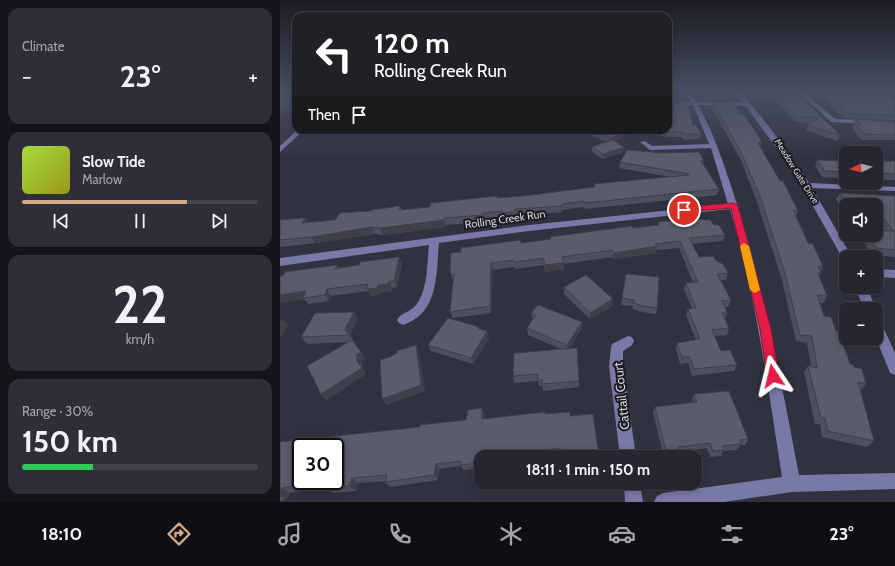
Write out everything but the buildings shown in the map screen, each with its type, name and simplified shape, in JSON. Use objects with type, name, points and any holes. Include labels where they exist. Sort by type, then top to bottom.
[{"type":"street","points":[[700,114],[714,146],[734,206],[765,329],[792,484]]},
{"type":"street","name":"Meadow Gate Drive","points":[[757,114],[774,135],[807,185],[843,250]]},
{"type":"street","points":[[826,114],[833,121],[872,123]]},
{"type":"street","points":[[280,150],[298,134]]},
{"type":"street","points":[[643,142],[650,148],[714,146]]},
{"type":"street","points":[[807,185],[895,189]]},
{"type":"street","name":"Rolling Creek Run","points":[[280,262],[591,220],[734,206]]},
{"type":"street","points":[[403,320],[412,318],[426,300],[429,287],[434,241]]},
{"type":"street","points":[[883,273],[895,274]]},
{"type":"street","points":[[883,340],[895,369]]},
{"type":"street","name":"Cattail Court","points":[[627,450],[616,366],[617,348],[628,341]]},
{"type":"street","points":[[662,502],[792,484],[895,481]]},
{"type":"street","points":[[633,490],[634,502]]},
{"type":"slow traffic","points":[[744,246],[755,290]]},
{"type":"route","points":[[684,210],[714,206],[734,206],[765,329],[773,376]]}]
